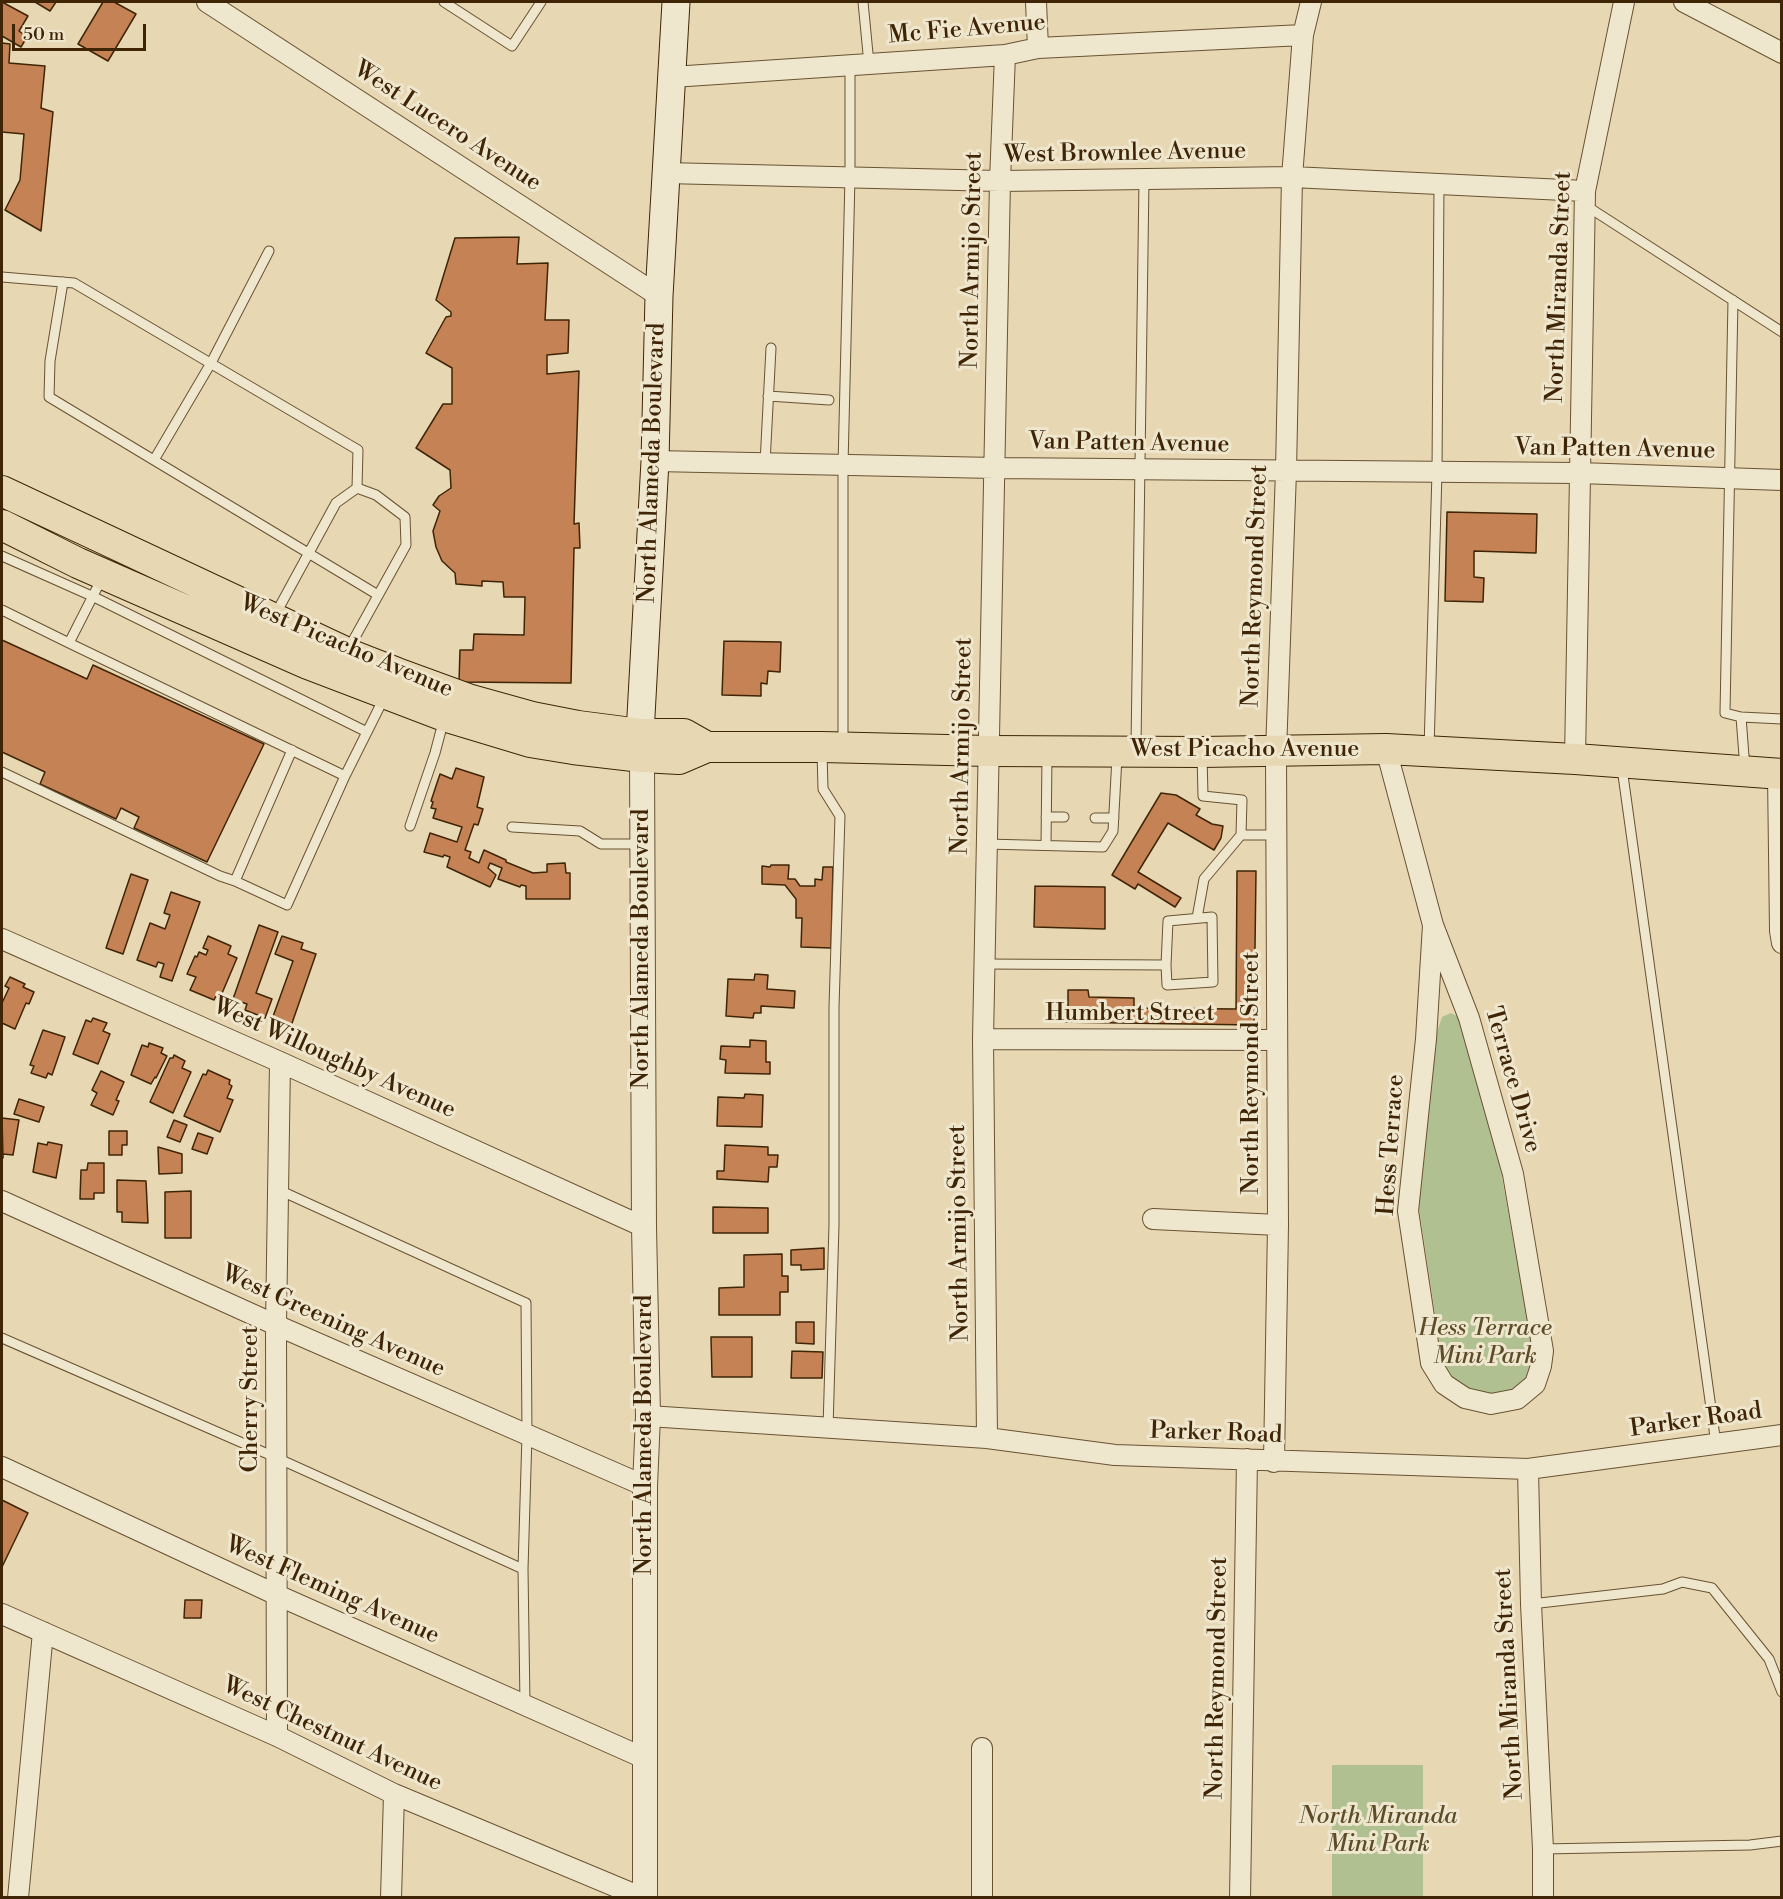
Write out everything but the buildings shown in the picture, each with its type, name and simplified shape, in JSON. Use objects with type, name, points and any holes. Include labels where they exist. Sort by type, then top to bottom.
[{"type":"main road","name":"North Alameda Boulevard","points":[[641,746],[655,461],[659,296],[676,2]]},
{"type":"main road","name":"West Picacho Avenue","points":[[2,491],[346,652],[397,673],[482,703],[532,717],[578,726],[641,746]]},
{"type":"main road","name":"West Picacho Avenue","points":[[2,525],[32,539],[99,586],[445,716],[530,741],[573,749],[641,746],[684,734],[708,747],[1202,753],[1386,749],[1575,759],[1780,774]]},
{"type":"main road","points":[[2,533],[32,539]]},
{"type":"street","name":"West Lucero Avenue","points":[[207,2],[659,296]]},
{"type":"street","points":[[1036,2],[1038,48]]},
{"type":"street","name":"North Reymond Street","points":[[1274,1462],[1278,1225],[1276,752],[1286,471],[1292,177],[1302,35],[1311,2]]},
{"type":"street","name":"North Miranda Street","points":[[1575,759],[1585,198],[1624,2]]},
{"type":"street","points":[[1684,2],[1782,53]]},
{"type":"street","name":"Mc Fie Avenue","points":[[672,77],[1005,55],[1038,48],[1302,35]]},
{"type":"street","name":"North Armijo Street","points":[[987,1438],[983,1039],[1000,181],[1005,55]]},
{"type":"street","name":"West Brownlee Avenue","points":[[665,173],[1000,181],[1292,177],[1439,184],[1585,198]]},
{"type":"street","name":"Van Patten Avenue","points":[[655,461],[1141,470],[1579,473],[1782,480]]},
{"type":"street","name":"North Alameda Boulevard","points":[[641,746],[644,1227],[648,1416],[645,1486],[644,1898]]},
{"type":"street","name":"Terrace Drive","points":[[1386,749],[1433,925],[1469,1018],[1513,1174],[1543,1351],[1535,1384],[1517,1399],[1491,1404]]},
{"type":"street","points":[[1780,774],[1781,935]]},
{"type":"street","name":"Hess Terrace","points":[[1433,925],[1426,1039],[1408,1210],[1431,1363],[1444,1384],[1465,1398],[1491,1404]]},
{"type":"street","name":"West Willoughby Avenue","points":[[2,939],[644,1227]]},
{"type":"street","name":"Humbert Street","points":[[983,1039],[1276,1040]]},
{"type":"street","name":"Cherry Street","points":[[277,1736],[276,1325],[280,1062]]},
{"type":"street","name":"West Greening Avenue","points":[[2,1201],[276,1325],[645,1486]]},
{"type":"street","points":[[1153,1219],[1278,1225]]},
{"type":"street","name":"Parker Road","points":[[648,1416],[987,1438],[1115,1455],[1528,1469],[1782,1435]]},
{"type":"street","name":"North Reymond Street","points":[[1240,1898],[1247,1459]]},
{"type":"street","name":"West Fleming Avenue","points":[[2,1467],[277,1595],[644,1758]]},
{"type":"street","name":"North Miranda Street","points":[[1528,1469],[1543,1898]]},
{"type":"street","name":"West Chestnut Avenue","points":[[2,1614],[277,1736],[394,1794],[644,1898]]},
{"type":"street","points":[[18,1898],[42,1632]]},
{"type":"street","points":[[982,1748],[982,1898]]},
{"type":"street","points":[[391,1898],[394,1794]]},
{"type":"lane","points":[[444,2],[512,46],[541,2]]},
{"type":"lane","points":[[828,1428],[834,1225],[834,1007],[840,816],[823,789],[832,747],[843,465],[850,177],[863,2]]},
{"type":"lane","points":[[986,844],[1103,847],[1113,831],[1127,752],[1141,470],[1144,179]]},
{"type":"lane","points":[[1429,751],[1437,472],[1439,184]]},
{"type":"lane","points":[[1585,198],[1782,332]]},
{"type":"lane","points":[[154,460],[211,363],[269,251]]},
{"type":"lane","points":[[2,277],[74,283],[358,450],[357,488]]},
{"type":"lane","points":[[63,282],[50,361],[49,397],[378,595]]},
{"type":"lane","points":[[1733,300],[1725,713],[1742,717],[1782,719]]},
{"type":"lane","points":[[765,463],[771,348]]},
{"type":"lane","points":[[768,396],[829,400]]},
{"type":"lane","points":[[273,618],[336,503],[357,488]]},
{"type":"lane","points":[[346,652],[406,545],[405,517],[376,495],[357,488]]},
{"type":"lane","points":[[2,555],[99,586],[367,732]]},
{"type":"lane","points":[[69,643],[99,586]]},
{"type":"lane","points":[[2,610],[345,776]]},
{"type":"lane","points":[[2,772],[219,876],[286,905],[345,776],[386,694]]},
{"type":"lane","points":[[410,826],[445,716]]},
{"type":"lane","points":[[1742,717],[1746,771]]},
{"type":"lane","points":[[235,881],[292,750]]},
{"type":"lane","points":[[1046,846],[1047,751]]},
{"type":"lane","points":[[1197,918],[1204,879],[1241,835],[1242,800],[1203,796],[1202,753]]},
{"type":"lane","points":[[1621,762],[1716,1444]]},
{"type":"lane","points":[[1046,817],[1064,817]]},
{"type":"lane","points":[[1095,818],[1114,818]]},
{"type":"lane","points":[[512,827],[580,831],[602,844],[642,844]]},
{"type":"lane","points":[[1241,835],[1276,835]]},
{"type":"lane","points":[[1212,917],[1213,982],[1167,985],[1166,965],[1168,921],[1212,917]]},
{"type":"lane","points":[[984,964],[1166,965]]},
{"type":"lane","points":[[279,1190],[526,1303],[527,1435],[523,1569],[525,1705]]},
{"type":"lane","points":[[2,1338],[523,1569]]},
{"type":"lane","points":[[1531,1604],[1664,1589],[1682,1582],[1712,1588],[1768,1659],[1782,1692]]},
{"type":"lane","points":[[1543,1849],[1750,1845],[1782,1842]]},
{"type":"green space","name":"Hess Terrace Mini Park","points":[[1451,1013],[1461,1018],[1500,1166],[1535,1362],[1527,1379],[1503,1394],[1484,1394],[1464,1388],[1451,1379],[1442,1360],[1419,1208],[1436,1035],[1442,1017]]},
{"type":"green space","name":"North Miranda Mini Park","points":[[1332,1765],[1423,1765],[1423,1897],[1332,1897]]}]
